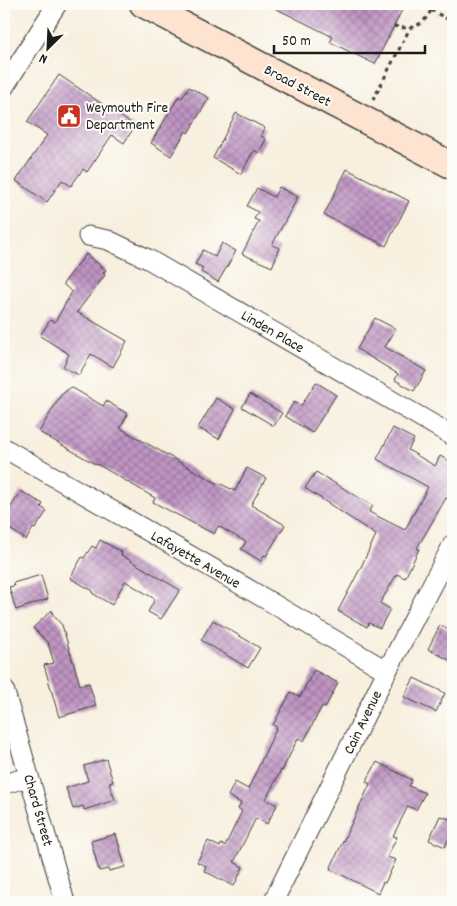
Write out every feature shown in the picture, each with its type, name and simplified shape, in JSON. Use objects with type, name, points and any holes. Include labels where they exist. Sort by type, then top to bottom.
[{"type":"main road","name":"Broad Street","points":[[144,4],[453,166]]},
{"type":"street","points":[[4,86],[57,4]]},
{"type":"street","name":"Linden Place","points":[[88,236],[108,240],[148,259],[453,436]]},
{"type":"street","name":"Lafayette Avenue","points":[[4,448],[387,671]]},
{"type":"street","name":"Cain Avenue","points":[[273,902],[387,671],[453,544]]},
{"type":"street","name":"Chard Street","points":[[4,690],[65,902]]},
{"type":"street","points":[[4,784],[29,777]]},
{"type":"path","points":[[394,26],[410,28],[417,26],[425,20],[433,4]]},
{"type":"path","points":[[431,10],[453,22]]},
{"type":"path","points":[[363,118],[410,28]]},
{"type":"building","points":[[267,4],[405,4],[375,64],[330,42],[333,37]]},
{"type":"building","points":[[59,75],[135,126],[124,143],[112,135],[87,172],[83,169],[71,186],[62,180],[47,202],[16,181],[47,135],[27,122]]},
{"type":"building","points":[[189,87],[209,98],[188,133],[186,131],[171,156],[151,143],[179,96],[182,98]]},
{"type":"building","points":[[236,113],[265,128],[261,136],[266,139],[259,153],[254,150],[241,174],[213,158]]},
{"type":"building","points":[[347,169],[409,201],[386,246],[324,215]]},
{"type":"building","points":[[279,187],[298,197],[272,245],[280,248],[272,267],[242,254],[259,221],[254,219],[258,212],[247,206],[257,188],[274,197]]},
{"type":"building","points":[[222,243],[236,251],[218,282],[201,272],[203,268],[195,264],[203,250],[215,257]]},
{"type":"building","points":[[86,254],[106,270],[103,273],[105,275],[77,312],[127,341],[113,367],[91,354],[79,375],[63,367],[69,354],[40,336],[50,320],[55,322],[72,292],[63,284]]},
{"type":"building","points":[[375,318],[396,329],[385,347],[426,371],[414,391],[395,380],[398,374],[357,349]]},
{"type":"building","points":[[316,382],[336,395],[312,433],[285,416],[294,402],[301,406]]},
{"type":"building","points":[[71,387],[103,406],[106,401],[128,414],[120,428],[218,484],[235,491],[247,468],[266,478],[251,505],[285,525],[266,556],[264,555],[261,561],[241,549],[246,542],[218,526],[214,534],[168,510],[153,502],[155,498],[39,432],[61,395]]},
{"type":"building","points":[[250,394],[282,413],[274,426],[242,407]]},
{"type":"building","points":[[216,398],[235,409],[219,439],[198,428]]},
{"type":"building","points":[[393,428],[414,439],[408,450],[435,466],[440,456],[453,463],[453,490],[448,499],[446,498],[417,548],[419,549],[405,578],[397,574],[380,603],[390,609],[380,628],[369,623],[367,627],[338,611],[376,535],[305,488],[316,472],[373,506],[369,512],[405,530],[428,487],[377,459]]},
{"type":"building","points":[[21,491],[43,504],[41,507],[47,511],[26,540],[4,525],[4,518]]},
{"type":"building","points":[[100,540],[122,552],[121,555],[180,590],[161,619],[148,612],[155,599],[125,581],[112,605],[92,593],[93,591],[70,578],[82,557],[84,558],[92,546],[96,548]]},
{"type":"building","points":[[41,575],[48,599],[16,610],[9,587],[14,586],[13,583]]},
{"type":"building","points":[[52,610],[53,615],[62,625],[80,685],[89,683],[96,706],[59,717],[44,665],[54,663],[48,643],[33,628]]},
{"type":"building","points":[[213,620],[260,648],[248,668],[201,640]]},
{"type":"building","points":[[440,625],[453,631],[453,662],[428,649]]},
{"type":"building","points":[[314,670],[338,683],[325,708],[322,706],[304,741],[298,738],[266,799],[277,805],[267,824],[256,818],[234,862],[243,867],[234,886],[204,871],[206,866],[197,862],[208,841],[220,847],[221,844],[225,846],[242,811],[238,809],[241,803],[228,796],[235,782],[248,789],[277,727],[273,725],[291,692],[300,697]]},
{"type":"building","points":[[414,678],[445,693],[436,712],[404,697]]},
{"type":"building","points":[[106,759],[113,782],[109,783],[115,800],[84,810],[83,806],[73,809],[66,788],[88,781],[84,766]]},
{"type":"building","points":[[377,762],[412,780],[409,786],[425,793],[416,810],[408,806],[393,836],[397,837],[387,857],[396,860],[378,893],[330,869],[370,784],[366,782]]},
{"type":"building","points":[[440,816],[453,820],[453,828],[445,847],[429,840]]},
{"type":"building","points":[[116,834],[125,867],[109,871],[108,869],[99,871],[91,841]]},
{"type":"place","name":"Weymouth Fire Department","points":[[69,116]]}]
